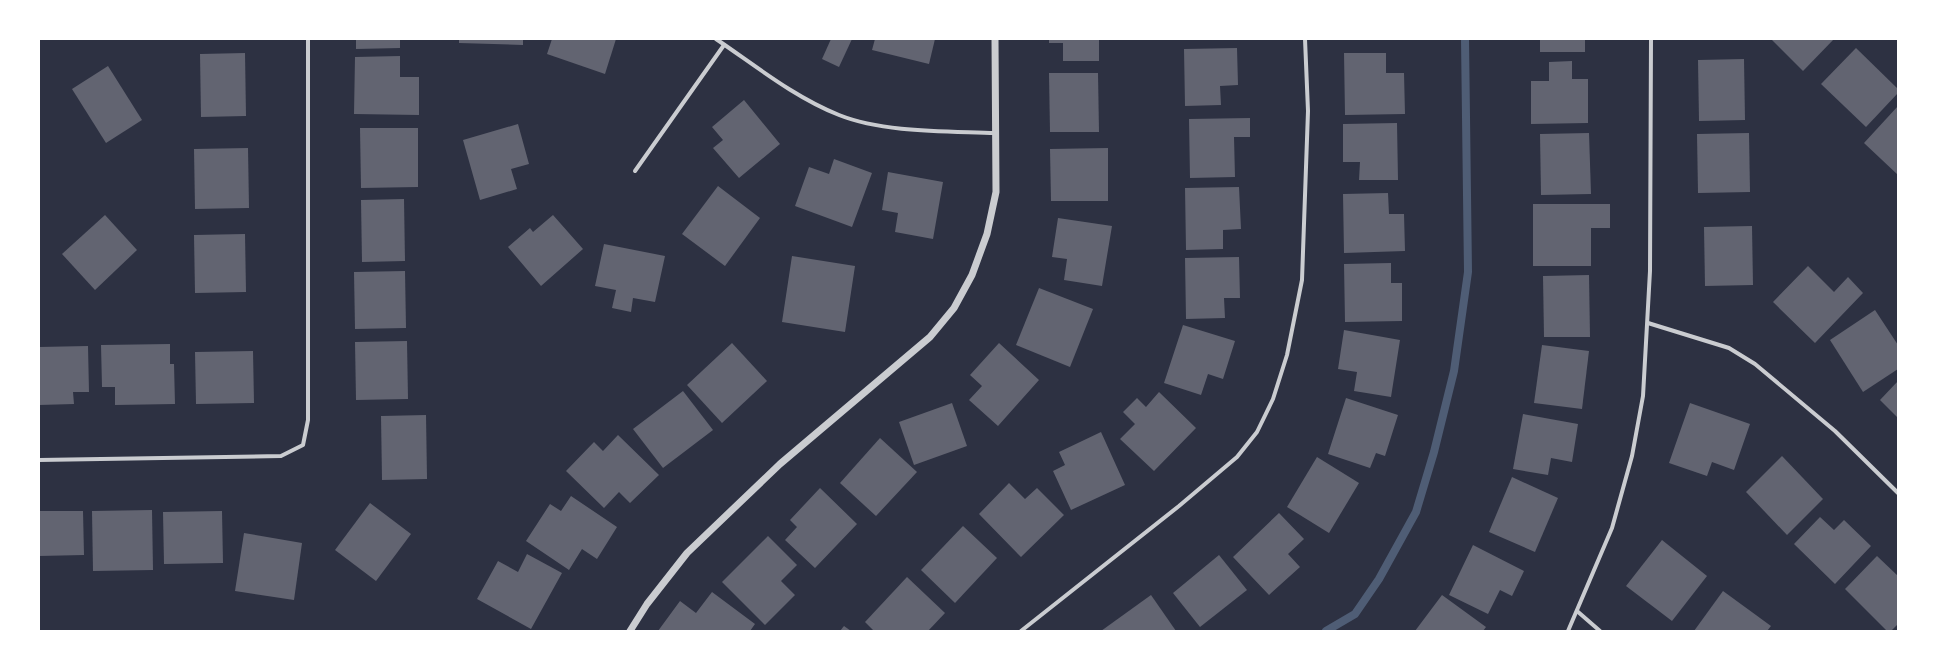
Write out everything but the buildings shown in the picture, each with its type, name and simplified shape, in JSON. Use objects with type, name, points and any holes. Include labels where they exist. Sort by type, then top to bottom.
[{"type":"street","points":[[39,460],[281,456],[303,445],[308,420],[308,39]]},
{"type":"street","points":[[716,39],[794,93],[839,115],[863,123],[911,129],[995,133]]},
{"type":"street","points":[[630,631],[647,604],[687,553],[780,464],[930,337],[954,308],[972,275],[987,234],[996,192],[994,39]]},
{"type":"street","points":[[1021,631],[1179,506],[1237,456],[1257,432],[1273,399],[1287,355],[1302,280],[1308,111],[1306,39]]},
{"type":"street","points":[[1568,631],[1612,528],[1632,456],[1643,396],[1650,271],[1651,39]]},
{"type":"street","points":[[635,171],[724,45]]},
{"type":"street","points":[[1648,323],[1729,348],[1755,364],[1835,431],[1898,493]]},
{"type":"street","points":[[1577,611],[1600,631]]},
{"type":"waterway","points":[[1326,631],[1355,614],[1379,579],[1416,512],[1434,452],[1454,371],[1468,272],[1465,39]]}]
